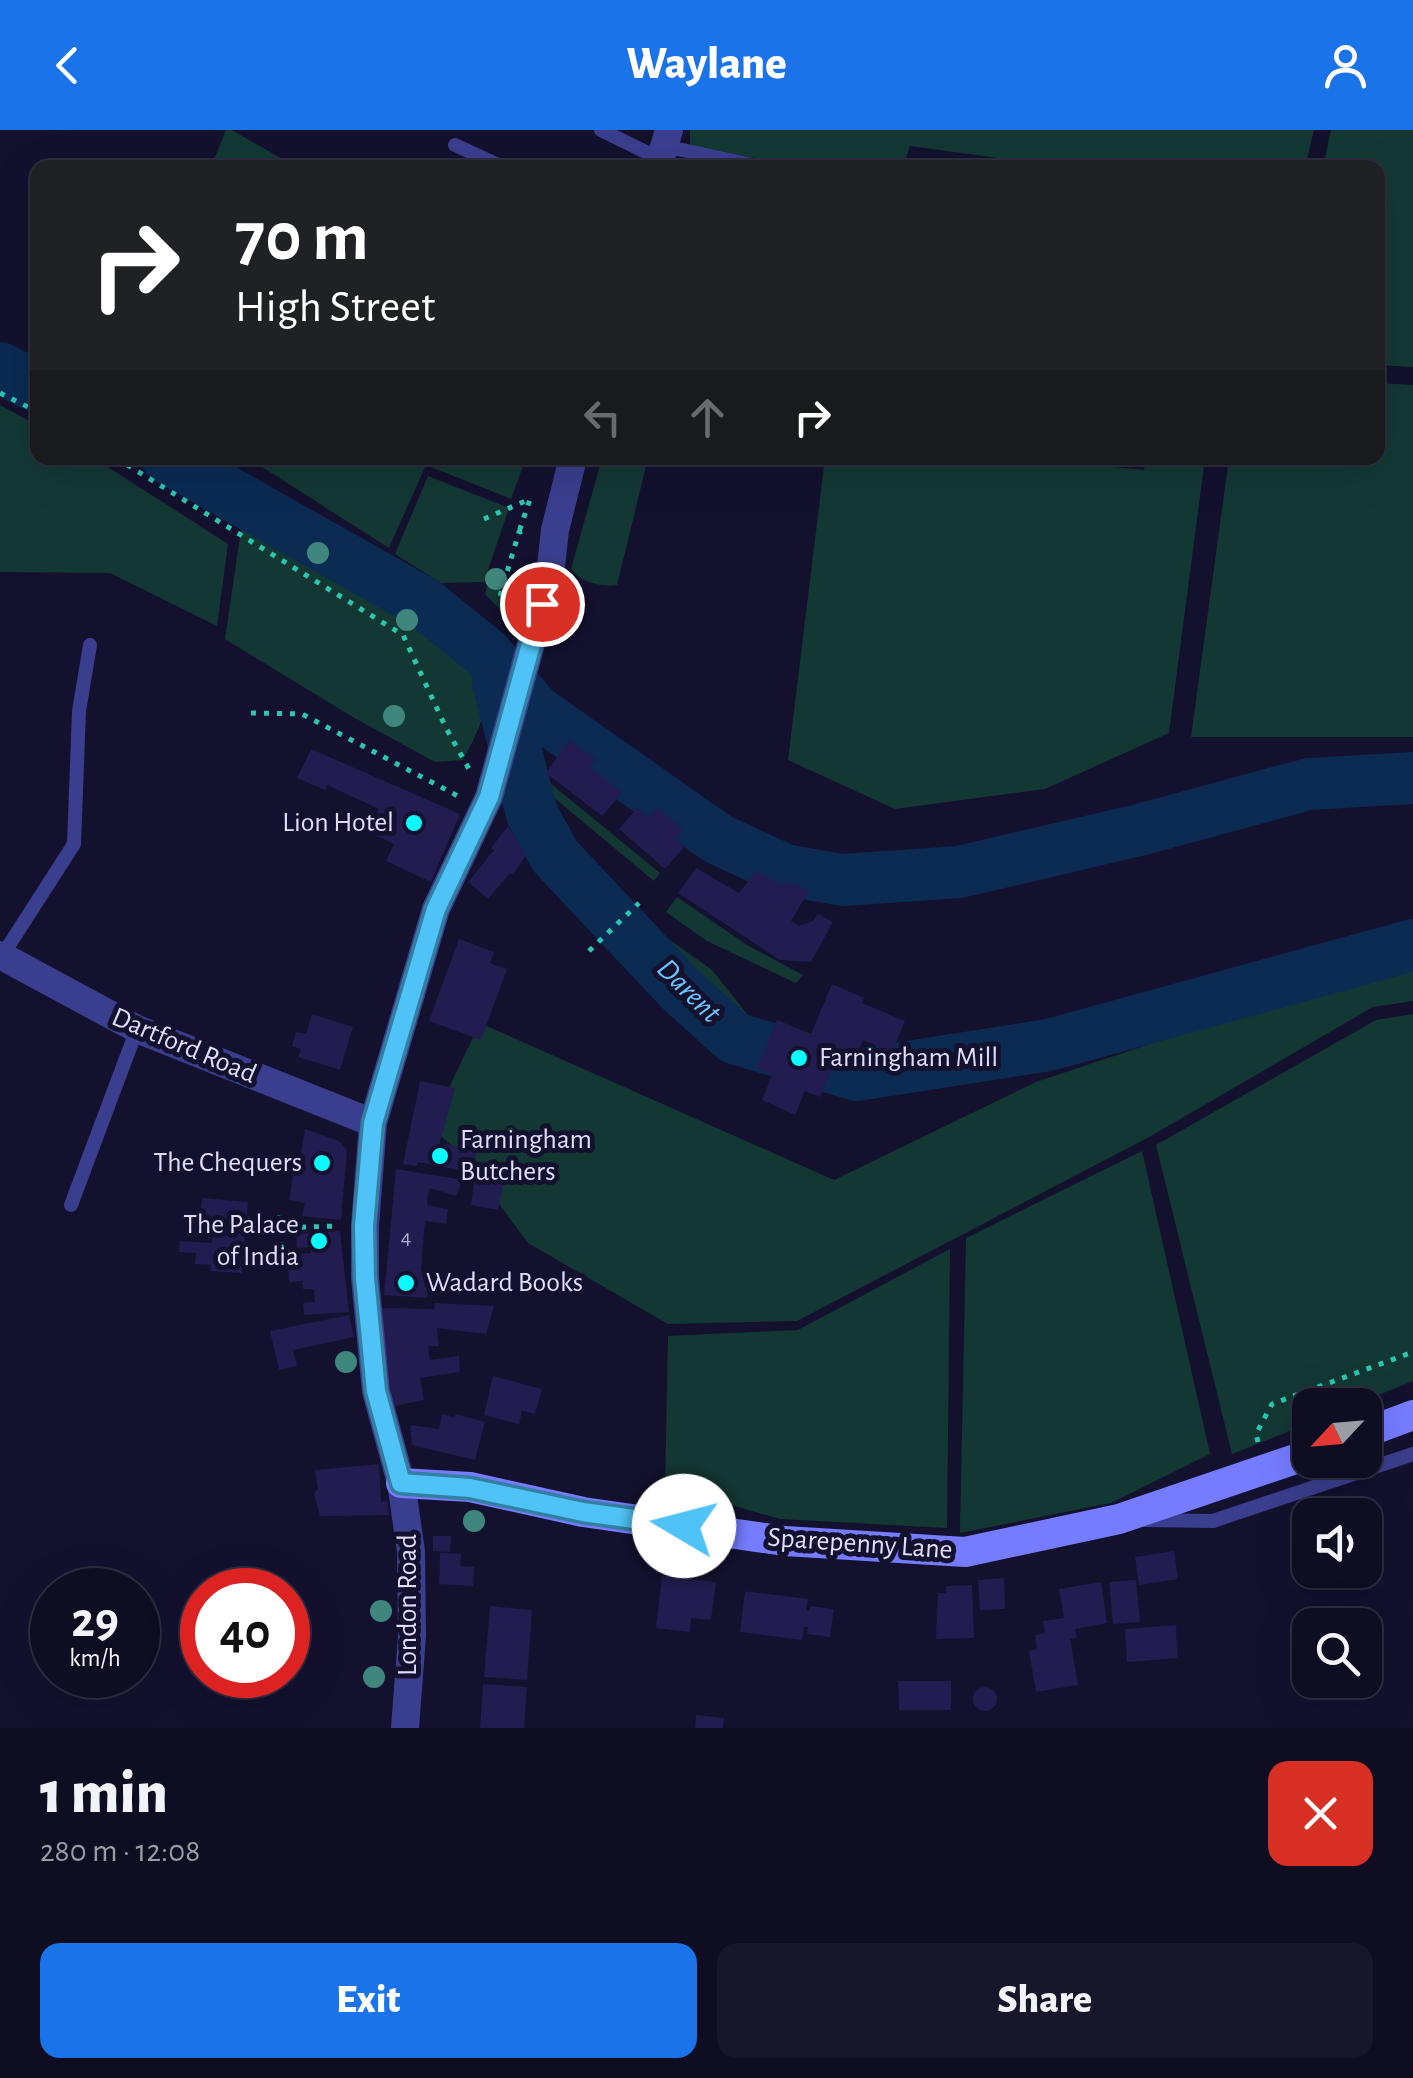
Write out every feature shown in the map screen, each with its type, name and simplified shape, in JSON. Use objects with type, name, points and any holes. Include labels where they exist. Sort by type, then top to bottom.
[{"type":"street","name":"London Road","points":[[405,1728],[412,1636],[411,1551],[401,1483],[376,1391],[365,1278],[364,1226],[373,1123],[436,909],[486,803],[550,575],[555,530],[571,465]]},
{"type":"street","name":"Dartford Road","points":[[1,956],[137,1029],[373,1123]]},
{"type":"street","points":[[1382,1427],[1413,1415]]},
{"type":"street","name":"Sparepenny Lane","points":[[401,1483],[470,1488],[583,1512],[785,1541],[965,1552],[1120,1519],[1292,1460]]},
{"type":"lane","points":[[601,130],[663,151],[717,160]]},
{"type":"lane","points":[[455,145],[488,160]]},
{"type":"lane","points":[[1,956],[74,844],[79,711],[90,645]]},
{"type":"lane","points":[[71,1205],[137,1029]]},
{"type":"lane","points":[[1120,1519],[1213,1521],[1413,1454]]},
{"type":"path","points":[[0,393],[30,408]]},
{"type":"path","points":[[127,465],[403,635],[486,803]]},
{"type":"path","points":[[484,519],[530,499],[500,596]]},
{"type":"path","points":[[520,532],[555,530]]},
{"type":"path","points":[[251,713],[302,714],[486,803]]},
{"type":"path","points":[[589,951],[639,902]]},
{"type":"path","points":[[280,1215],[281,1247]]},
{"type":"path","points":[[281,1228],[364,1226]]},
{"type":"path","points":[[1264,1470],[1256,1434],[1272,1404],[1413,1352]]},
{"type":"green space","points":[[226,130],[232,130],[284,160],[214,160]]},
{"type":"green space","points":[[690,130],[1314,130],[1307,160],[1013,160],[910,146],[905,160],[769,160],[690,148]]},
{"type":"green space","points":[[1331,130],[1413,130],[1413,367],[1385,365],[1385,160],[1325,160]]},
{"type":"green space","points":[[1385,383],[1413,385],[1413,737],[1191,737],[1228,465],[1385,465]]},
{"type":"green space","points":[[0,405],[30,421],[30,465],[105,465],[228,544],[217,626],[110,573],[0,572]]},
{"type":"green space","points":[[259,465],[426,465],[389,548]]},
{"type":"green space","points":[[426,465],[523,465],[511,499]]},
{"type":"green space","points":[[600,465],[646,465],[617,585],[585,580],[571,569]]},
{"type":"green space","points":[[824,465],[1094,465],[1144,470],[1145,465],[1204,465],[1169,733],[1045,789],[895,809],[788,760]]},
{"type":"green space","points":[[428,476],[509,508],[484,582],[441,583],[395,554]]},
{"type":"green space","points":[[242,523],[415,617],[471,665],[484,687],[485,706],[463,760],[435,762],[225,639]]},
{"type":"green space","points":[[491,572],[516,581],[507,617],[485,594]]},
{"type":"green space","points":[[545,779],[660,873],[654,881],[540,786]]},
{"type":"green space","points":[[540,824],[566,845],[566,855],[591,883],[600,881],[628,908],[613,923],[556,858],[536,826]]},
{"type":"green space","points":[[677,897],[747,945],[803,975],[796,983],[707,941],[666,912]]},
{"type":"green space","points":[[635,915],[712,970],[755,1024],[753,1031],[726,1004],[621,930]]},
{"type":"green space","points":[[1413,965],[1413,1001],[1373,1007],[1151,1136],[797,1321],[668,1324],[528,1243],[463,1155],[430,1127],[480,1023],[834,1180],[1036,1082],[1354,976]]},
{"type":"green space","points":[[1413,1014],[1413,1381],[1382,1394],[1382,1388],[1292,1388],[1292,1430],[1232,1454],[1156,1145],[1376,1020]]},
{"type":"green space","points":[[1142,1151],[1210,1454],[1111,1503],[960,1533],[966,1238]]},
{"type":"green space","points":[[950,1249],[947,1528],[780,1519],[665,1486],[668,1336],[798,1330]]},
{"type":"building","points":[[569,740],[596,759],[590,767],[622,793],[602,816],[546,773]]},
{"type":"building","name":"Lion Hotel","points":[[311,749],[460,814],[431,882],[386,861],[394,844],[368,832],[379,809],[327,785],[325,790],[297,778]]},
{"type":"building","points":[[657,807],[683,830],[676,839],[685,846],[665,869],[619,829],[637,808],[648,817]]},
{"type":"building","points":[[508,826],[526,855],[513,875],[510,873],[488,899],[468,882]]},
{"type":"building","points":[[696,868],[739,893],[756,871],[784,886],[787,881],[809,891],[791,921],[799,926],[813,921],[818,914],[833,922],[811,962],[780,960],[678,893]]},
{"type":"building","points":[[459,939],[494,952],[490,963],[507,969],[481,1040],[429,1021]]},
{"type":"building","points":[[832,984],[864,998],[862,1003],[905,1021],[892,1052],[863,1040],[857,1054],[842,1047],[820,1097],[805,1091],[795,1115],[762,1100],[772,1075],[757,1068],[777,1020],[811,1034]]},
{"type":"building","points":[[312,1014],[353,1027],[340,1070],[298,1057],[301,1049],[292,1046],[296,1032],[306,1034]]},
{"type":"building","points":[[420,1081],[455,1088],[438,1149],[445,1144],[476,1151],[474,1173],[418,1162],[417,1166],[403,1164]]},
{"type":"building","points":[[305,1129],[339,1141],[347,1150],[341,1220],[302,1216],[305,1203],[289,1200]]},
{"type":"building","points":[[396,1169],[463,1180],[456,1196],[430,1188],[428,1194],[427,1205],[448,1209],[446,1224],[425,1221],[421,1270],[429,1270],[427,1298],[384,1295]]},
{"type":"building","points":[[475,1176],[504,1181],[498,1210],[471,1205]]},
{"type":"building","points":[[202,1198],[248,1202],[242,1273],[210,1271],[211,1265],[195,1264],[196,1253],[179,1252],[180,1241],[212,1243],[213,1230],[199,1229]]},
{"type":"building","points":[[340,1231],[349,1312],[304,1315],[303,1303],[315,1302],[314,1289],[303,1289],[302,1281],[289,1282],[288,1261],[299,1261],[299,1254],[311,1253],[311,1247],[297,1248],[296,1234]]},
{"type":"building","points":[[435,1303],[494,1306],[486,1334],[437,1328],[439,1346],[428,1346],[430,1360],[459,1356],[460,1372],[420,1378],[424,1400],[390,1407],[381,1308],[434,1309]]},
{"type":"building","points":[[349,1315],[354,1337],[293,1350],[297,1366],[279,1370],[270,1331]]},
{"type":"building","points":[[493,1376],[542,1389],[535,1414],[522,1411],[519,1424],[484,1415]]},
{"type":"building","points":[[442,1414],[485,1422],[475,1460],[412,1445],[410,1425],[439,1429]]},
{"type":"building","points":[[379,1464],[381,1502],[387,1501],[389,1515],[320,1516],[314,1494],[318,1488],[315,1470]]},
{"type":"building","points":[[433,1536],[451,1536],[450,1552],[433,1551]]},
{"type":"building","points":[[1174,1551],[1178,1579],[1139,1585],[1135,1557]]},
{"type":"building","points":[[440,1553],[461,1554],[460,1566],[474,1567],[473,1586],[439,1584]]},
{"type":"building","points":[[662,1576],[716,1582],[711,1620],[691,1618],[690,1632],[656,1628]]},
{"type":"building","points":[[1004,1578],[1005,1609],[980,1610],[978,1580]]},
{"type":"building","points":[[1136,1580],[1140,1622],[1113,1624],[1109,1582]]},
{"type":"building","points":[[1101,1582],[1107,1623],[1075,1629],[1077,1638],[1070,1639],[1078,1685],[1036,1692],[1029,1651],[1037,1649],[1035,1635],[1045,1633],[1043,1621],[1064,1618],[1059,1589]]},
{"type":"building","points":[[972,1585],[974,1638],[936,1639],[938,1593],[946,1593],[946,1586]]},
{"type":"building","points":[[745,1591],[808,1599],[806,1611],[810,1611],[810,1606],[834,1609],[830,1637],[807,1634],[808,1627],[804,1627],[802,1640],[740,1632]]},
{"type":"building","points":[[490,1606],[532,1610],[527,1680],[484,1677]]},
{"type":"building","points":[[1176,1625],[1178,1658],[1127,1662],[1125,1629]]},
{"type":"building","points":[[898,1681],[951,1681],[951,1710],[899,1710]]},
{"type":"building","points":[[483,1684],[527,1687],[524,1728],[480,1728]]},
{"type":"building","points":[[985,1687],[994,1690],[994,1708],[985,1711],[976,1708],[973,1699],[976,1690]]},
{"type":"building","points":[[696,1715],[724,1718],[723,1728],[695,1728]]},
{"type":"waterway","name":"Darent","points":[[0,368],[30,383]]},
{"type":"waterway","name":"Darent","points":[[179,465],[424,603],[486,653],[536,711],[718,839],[785,870],[843,880],[959,872],[1143,829],[1309,784],[1413,778]]},
{"type":"waterway","name":"Darent","points":[[498,682],[532,814],[555,856],[681,990],[734,1038],[857,1075],[1049,1045],[1413,945]]},
{"type":"place","name":"Lion Hotel","points":[[414,823]]},
{"type":"place","name":"Farningham Mill","points":[[799,1058]]},
{"type":"place","name":"Farningham Butchers","points":[[440,1156]]},
{"type":"place","name":"The Chequers","points":[[322,1163]]},
{"type":"place","name":"The Palace of India","points":[[319,1241]]},
{"type":"place","name":"Wadard Books","points":[[406,1283]]},
{"type":"route","points":[[542,604],[489,797],[436,909],[373,1123],[364,1226],[376,1391],[401,1483],[470,1488],[583,1512],[684,1526]]}]
